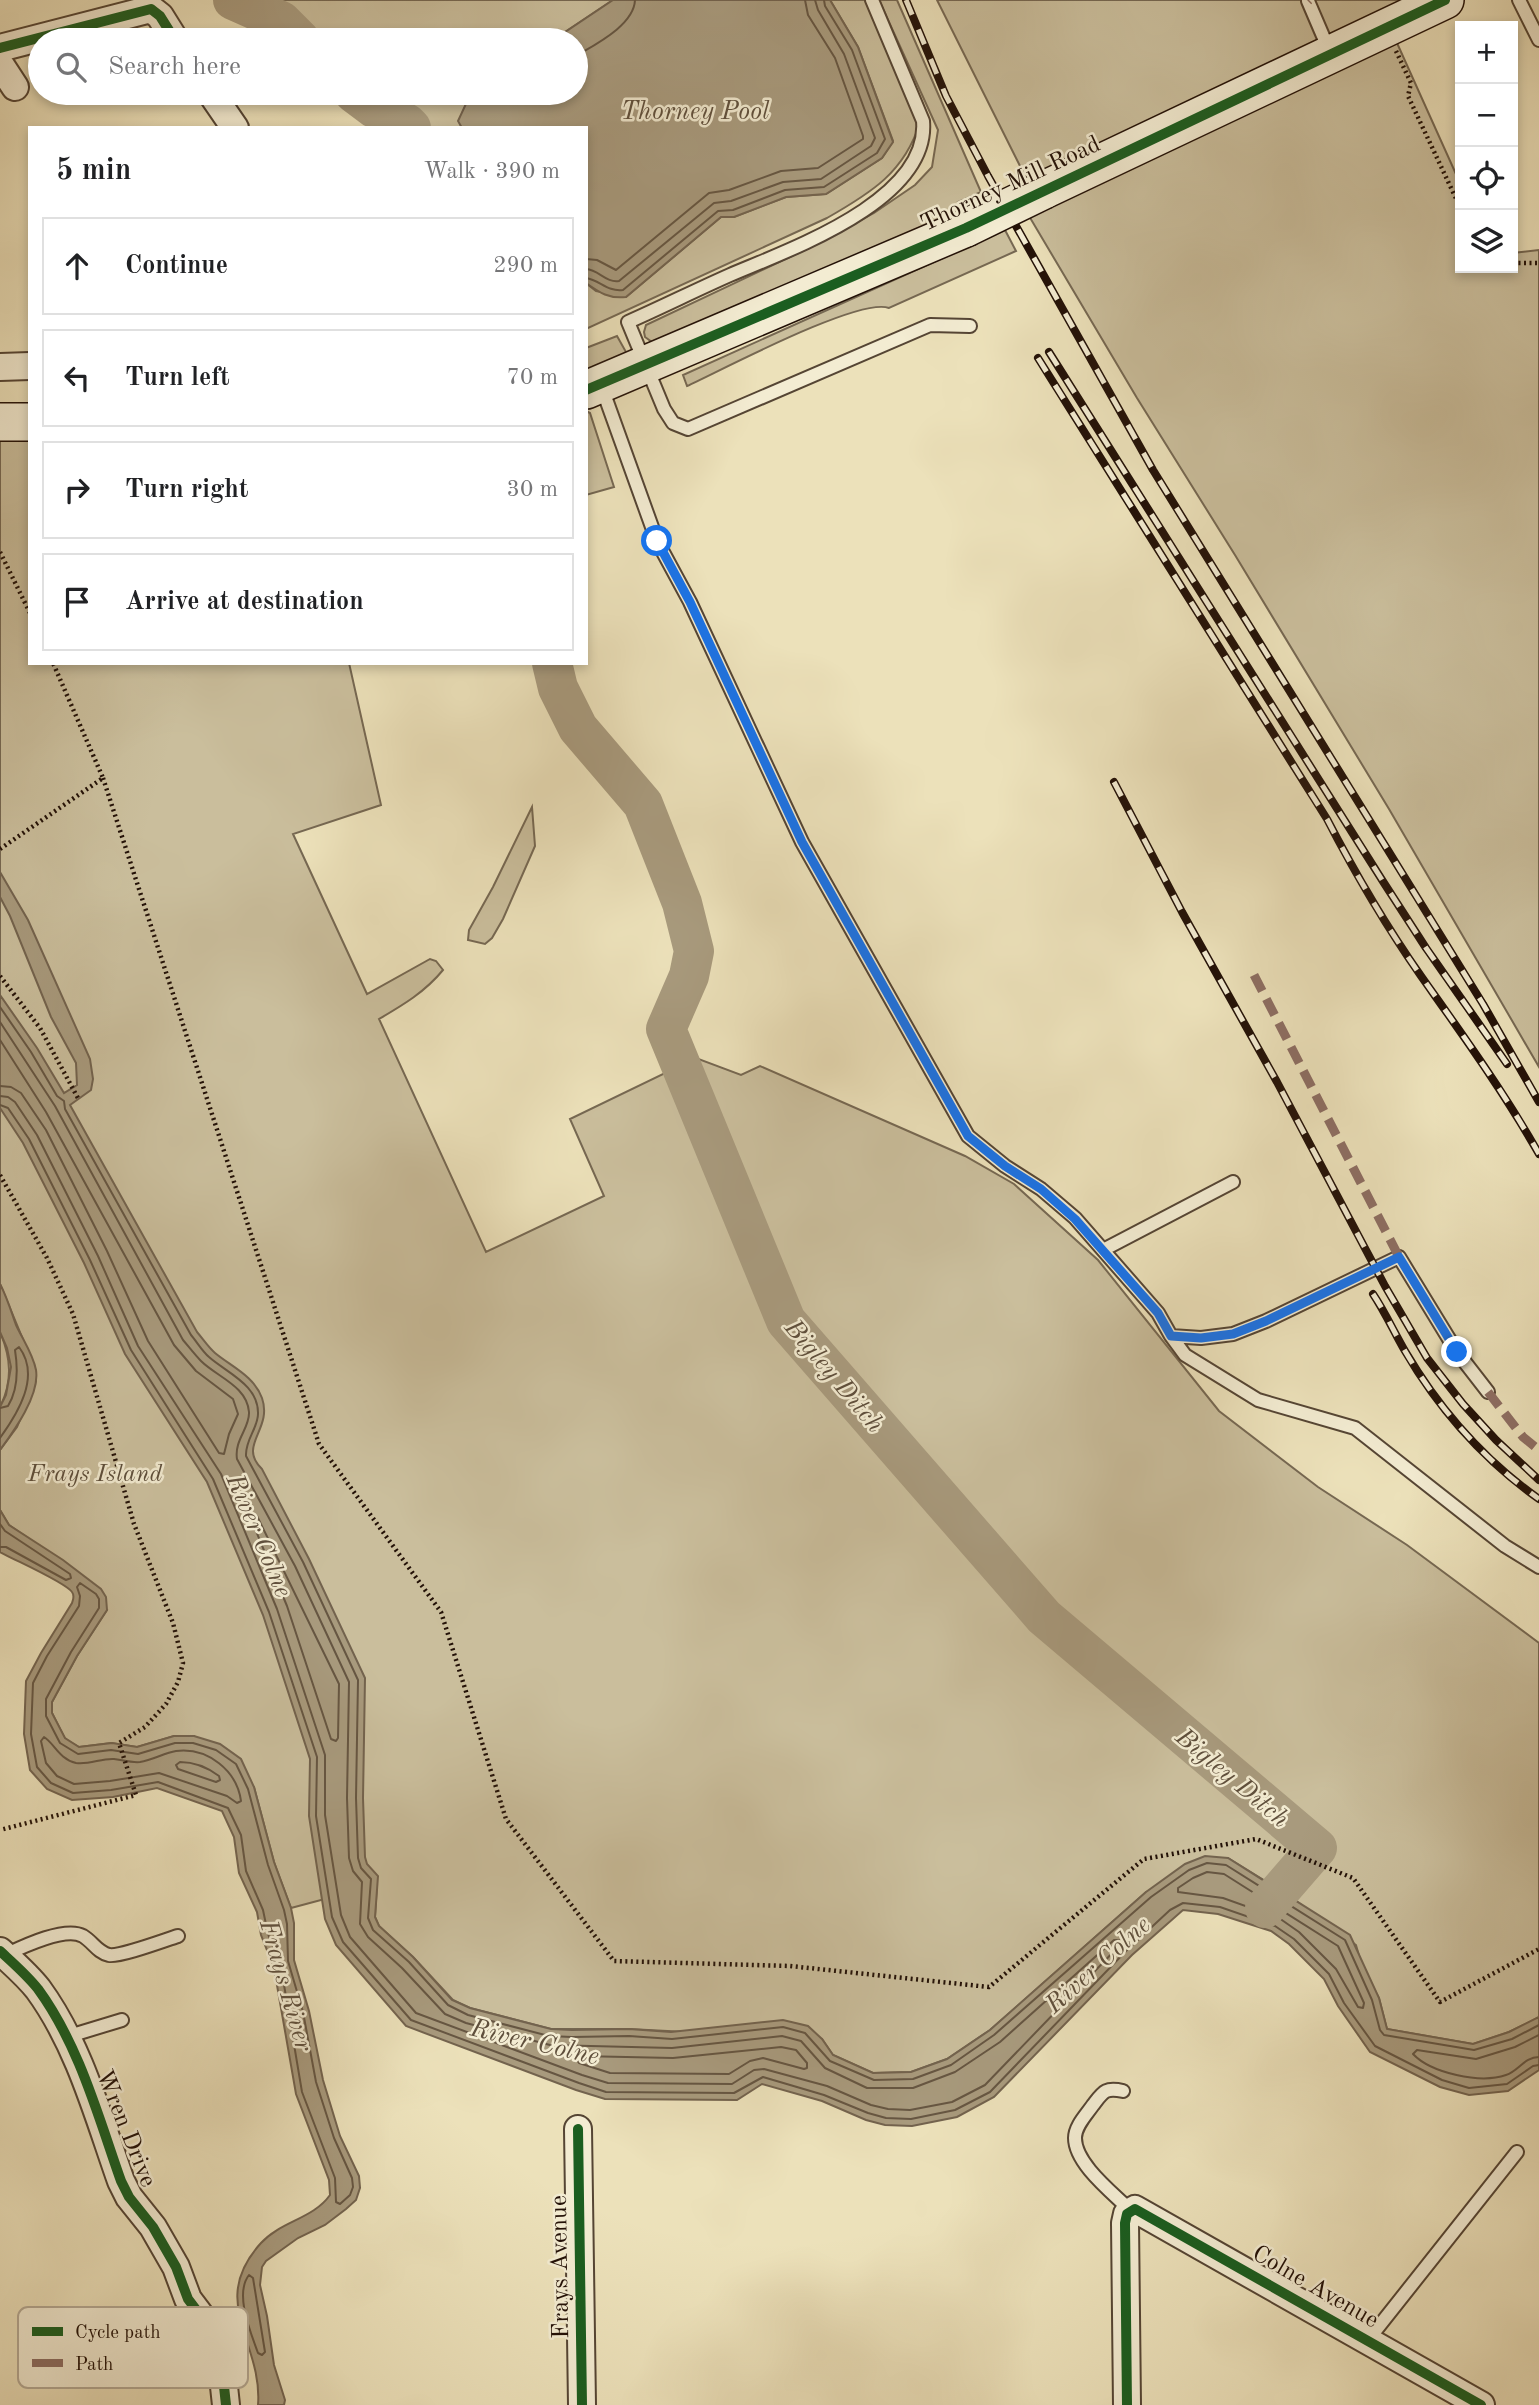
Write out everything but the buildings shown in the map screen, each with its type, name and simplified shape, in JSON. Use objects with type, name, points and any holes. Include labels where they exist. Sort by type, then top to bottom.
[{"type":"street","name":"Thorney Mill Road","points":[[593,387],[966,228],[1445,0]]},
{"type":"street","points":[[77,28],[151,9],[160,16],[168,28]]},
{"type":"street","points":[[0,48],[28,41]]},
{"type":"street","points":[[0,64],[16,87]]},
{"type":"street","points":[[219,105],[234,126]]},
{"type":"street","points":[[0,367],[28,366]]},
{"type":"street","points":[[0,422],[28,422]]},
{"type":"street","name":"Wren Drive","points":[[2,1953],[37,1988],[66,2037],[77,2059],[121,2181],[129,2197],[153,2227],[176,2267],[188,2299],[194,2307]]},
{"type":"street","name":"Frays Avenue","points":[[578,2129],[582,2405]]},
{"type":"street","points":[[1127,2405],[1125,2223],[1129,2211]]},
{"type":"street","name":"Colne Avenue","points":[[1129,2211],[1141,2212],[1481,2405]]},
{"type":"lane","points":[[872,0],[923,121],[924,131],[910,167],[896,184],[858,215],[790,250],[628,322],[668,416],[673,424],[688,429],[930,325],[970,326]]},
{"type":"lane","points":[[1519,0],[1539,40]]},
{"type":"lane","points":[[1308,1],[1331,54]]},
{"type":"lane","points":[[593,387],[657,541],[690,602],[802,842],[968,1136],[1005,1166],[1041,1189],[1075,1219],[1158,1313],[1185,1355],[1258,1400],[1355,1428],[1505,1546],[1539,1567]]},
{"type":"lane","points":[[1103,1250],[1233,1182]]},
{"type":"lane","points":[[1171,1336],[1201,1338],[1233,1334],[1399,1257],[1457,1352],[1488,1392]]},
{"type":"lane","points":[[2,1953],[71,1933],[83,1936],[97,1950],[111,1956],[178,1936]]},
{"type":"lane","points":[[66,2037],[122,2020]]},
{"type":"lane","points":[[1123,2091],[1112,2088],[1102,2093],[1080,2124],[1075,2137],[1078,2153],[1087,2166],[1129,2211]]},
{"type":"lane","points":[[1368,2340],[1517,2152]]},
{"type":"path","points":[[1385,28],[1411,83],[1408,96],[1455,196]]},
{"type":"path","points":[[1518,264],[1539,263]]},
{"type":"path","points":[[0,552],[28,609]]},
{"type":"path","points":[[54,665],[103,778],[319,1444],[441,1612],[506,1819],[614,1961],[790,1966],[989,1987],[1144,1859],[1256,1839],[1353,1878],[1440,2001],[1539,1949]]},
{"type":"path","points":[[0,849],[103,778]]},
{"type":"path","points":[[0,976],[40,1028],[79,1100]]},
{"type":"path","points":[[0,1175],[47,1258],[73,1314],[134,1524],[173,1623],[183,1663],[178,1682],[166,1704],[145,1727],[119,1743],[136,1795],[0,1830]]},
{"type":"green space","points":[[249,0],[613,0],[571,28],[294,28],[281,16]]},
{"type":"green space","points":[[830,0],[865,0],[920,122],[914,139],[896,168],[872,190],[827,218],[588,328],[588,285],[596,291],[626,297],[721,217],[734,217],[786,197],[826,194],[882,158],[893,141],[858,47]]},
{"type":"green space","points":[[879,0],[897,0],[981,192],[958,202],[962,212],[652,342],[645,337],[646,325],[809,248],[874,213],[915,185],[932,167],[938,130]]},
{"type":"green space","points":[[937,0],[1419,0],[1027,180]]},
{"type":"green space","points":[[1397,43],[1455,172],[1455,273],[1518,273],[1518,252],[1539,250],[1539,1067],[1389,809],[1137,398],[1029,216]]},
{"type":"green space","points":[[380,105],[466,105],[459,121],[461,126],[403,126],[397,118],[378,108]]},
{"type":"green space","points":[[1005,230],[1016,251],[889,308],[850,313],[821,324],[687,386],[683,375]]},
{"type":"green space","points":[[617,336],[626,352],[624,358],[588,375],[588,347]]},
{"type":"green space","points":[[588,412],[590,413],[614,487],[588,494]]},
{"type":"green space","name":"Frays Island","points":[[0,430],[28,430],[28,665],[349,665],[381,805],[293,834],[367,994],[430,959],[436,961],[443,970],[421,991],[379,1019],[486,1252],[604,1196],[570,1119],[696,1058],[741,1075],[760,1066],[965,1156],[1014,1184],[1098,1260],[1219,1411],[1318,1487],[1407,1545],[1539,1643],[1539,2017],[1509,2032],[1473,2044],[1387,2029],[1379,1998],[1362,1966],[1356,1945],[1288,1895],[1228,1858],[1146,1892],[990,2030],[947,2059],[911,2072],[873,2073],[833,2055],[822,2039],[629,2029],[551,2029],[470,2008],[453,2000],[413,1957],[379,1926],[375,1917],[377,1885],[291,1908],[274,1862],[254,1787],[194,1736],[174,1736],[137,1747],[111,1743],[79,1747],[65,1739],[52,1713],[52,1702],[77,1656],[107,1610],[25,1536],[9,1525],[0,1510],[0,1450],[17,1427],[36,1381],[36,1371],[0,1284]]},
{"type":"green space","points":[[532,807],[535,846],[503,919],[492,938],[485,944],[468,940],[469,930]]},
{"type":"green space","points":[[0,1332],[6,1351],[9,1379],[0,1407]]},
{"type":"water","name":"Thorney Pool","points":[[613,0],[830,0],[858,47],[893,142],[882,158],[826,194],[786,197],[734,217],[721,217],[626,297],[610,296],[588,284],[588,126],[461,126],[458,121],[465,105],[588,105],[588,28],[571,28]]},
{"type":"water","name":"River Colne","points":[[0,872],[28,920],[90,1059],[93,1079],[91,1090],[70,1105],[197,1332],[215,1353],[254,1384],[262,1398],[263,1419],[254,1444],[255,1460],[309,1559],[365,1678],[365,1857],[367,1864],[378,1876],[375,1917],[379,1926],[413,1957],[452,2000],[470,2008],[551,2029],[671,2032],[783,2020],[808,2026],[822,2039],[833,2055],[873,2073],[911,2072],[947,2059],[990,2030],[1146,1892],[1185,1864],[1205,1856],[1228,1858],[1350,1935],[1379,1998],[1387,2029],[1473,2044],[1509,2032],[1539,2017],[1539,2070],[1508,2091],[1469,2095],[1440,2087],[1370,2052],[1338,2006],[1324,1979],[1289,1944],[1271,1931],[1218,1914],[1183,1910],[1132,1955],[994,2097],[957,2117],[912,2126],[885,2125],[866,2120],[822,2101],[762,2084],[737,2100],[605,2099],[406,2026],[336,1945],[325,1919],[309,1816],[310,1759],[263,1615],[207,1482],[125,1354],[84,1263],[23,1143],[0,1108],[0,995],[64,1093],[77,1085],[76,1063],[51,1017],[0,897]]},
{"type":"water","points":[[0,1284],[33,1358],[36,1380],[25,1412],[0,1450],[0,1407],[6,1395],[11,1367],[0,1332]]},
{"type":"water","name":"Frays River","points":[[0,1510],[9,1525],[63,1560],[101,1589],[106,1597],[107,1610],[77,1656],[52,1702],[52,1713],[65,1738],[79,1747],[112,1743],[137,1747],[174,1736],[194,1736],[220,1744],[241,1759],[254,1787],[274,1862],[291,1908],[294,1923],[294,1960],[309,2011],[323,2080],[340,2136],[359,2176],[360,2188],[356,2200],[346,2209],[325,2225],[298,2238],[266,2261],[262,2267],[260,2285],[284,2405],[258,2405],[257,2382],[248,2345],[248,2307],[238,2307],[238,2284],[246,2264],[261,2243],[278,2230],[315,2210],[330,2195],[329,2180],[296,2094],[274,1968],[261,1935],[257,1912],[239,1873],[234,1837],[222,1811],[157,1788],[113,1797],[72,1800],[47,1789],[30,1770],[24,1734],[26,1681],[74,1596],[60,1583],[0,1552]]},
{"type":"waterway","name":"Bigley Ditch","points":[[233,0],[281,21],[288,28]]},
{"type":"waterway","name":"Bigley Ditch","points":[[370,105],[409,126]]},
{"type":"waterway","name":"Bigley Ditch","points":[[552,665],[558,688],[578,728],[643,804],[682,903],[694,951],[689,976],[666,1029],[786,1321],[1044,1617],[1317,1848],[1265,1908]]},
{"type":"railway","points":[[906,0],[946,96],[988,176],[1153,470],[1483,1004],[1539,1102]]},
{"type":"railway","points":[[1049,352],[1384,883],[1507,1064]]},
{"type":"railway","points":[[1038,358],[1327,819],[1383,919],[1497,1086],[1539,1154]]},
{"type":"railway","points":[[1114,782],[1385,1286],[1427,1358],[1496,1440],[1539,1480]]},
{"type":"railway","points":[[1373,1294],[1418,1372],[1448,1413],[1500,1468],[1539,1499]]},
{"type":"marked path","points":[[1254,975],[1399,1257]]},
{"type":"marked path","points":[[1488,1392],[1523,1437],[1539,1450]]},
{"type":"cycle path","points":[[588,389],[966,228],[1445,0]]},
{"type":"cycle path","points":[[77,28],[151,9],[160,16],[168,28]]},
{"type":"cycle path","points":[[0,48],[28,41]]},
{"type":"cycle path","points":[[0,1951],[38,1989],[65,2033],[86,2082],[121,2181],[129,2197],[153,2227],[176,2267],[188,2299],[194,2307]]},
{"type":"cycle path","points":[[578,2129],[582,2405]]},
{"type":"cycle path","points":[[1127,2405],[1125,2223],[1127,2214],[1135,2209],[1481,2405]]},
{"type":"cycle path","points":[[224,2388],[226,2405]]},
{"type":"route","points":[[657,541],[690,602],[802,842],[968,1136],[1005,1166],[1041,1189],[1075,1219],[1158,1313],[1171,1336],[1201,1338],[1233,1334],[1399,1257],[1457,1352]]}]
